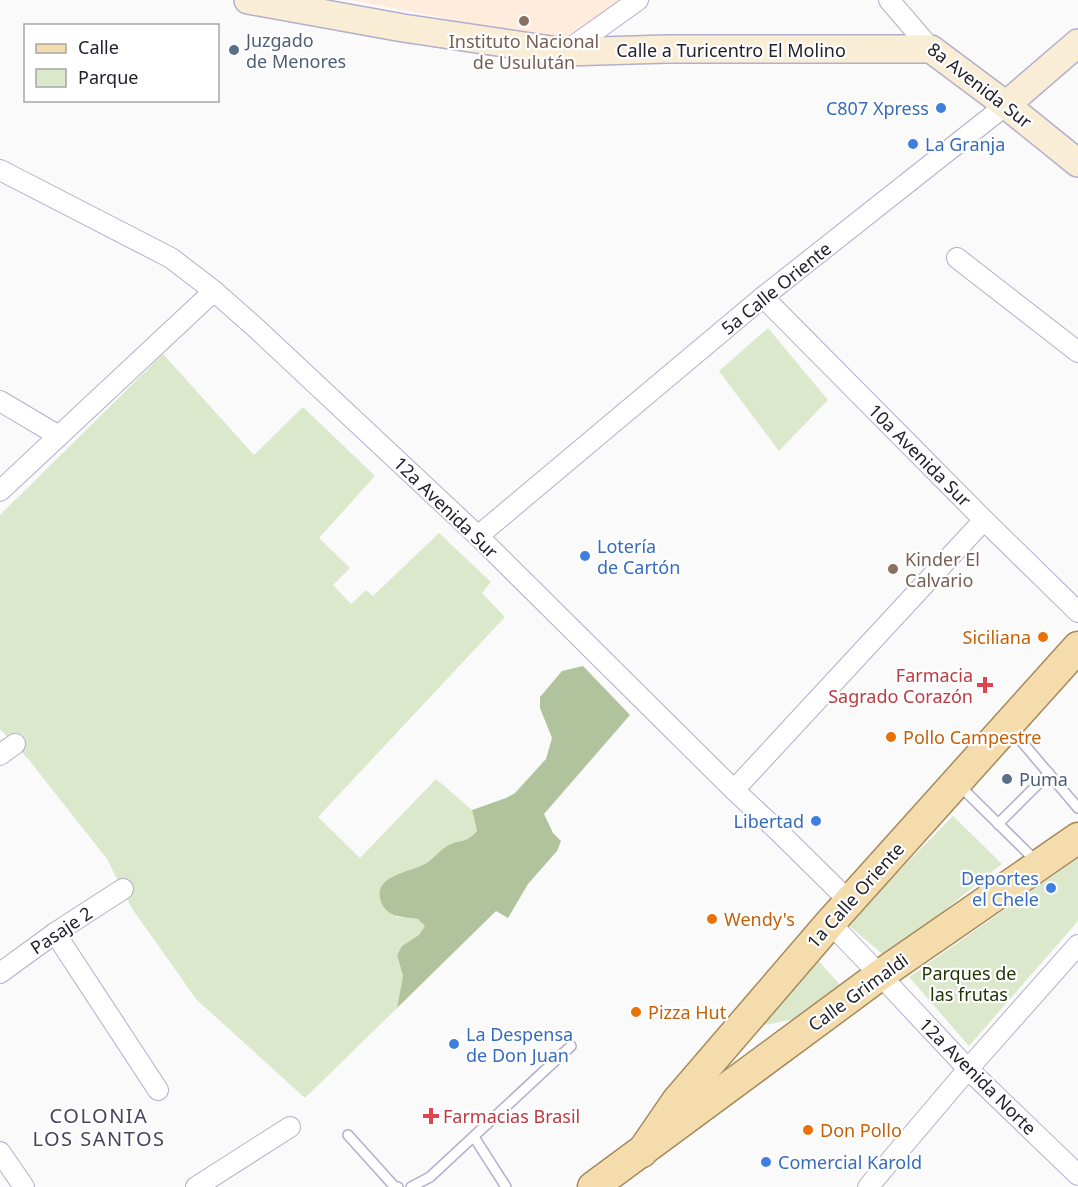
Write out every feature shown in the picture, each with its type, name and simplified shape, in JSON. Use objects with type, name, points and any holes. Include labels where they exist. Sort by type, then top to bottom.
[{"type":"main road","name":"1a Calle Oriente","points":[[642,1152],[677,1101],[830,923],[1078,647]]},
{"type":"main road","name":"Calle Grimaldi","points":[[593,1187],[880,975],[1078,838]]},
{"type":"street","name":"Calle a Turicentro El Molino","points":[[248,0],[403,28],[565,52],[668,49],[931,49]]},
{"type":"street","points":[[565,52],[638,0]]},
{"type":"street","name":"8a Avenida Sur","points":[[889,0],[931,49],[1078,163]]},
{"type":"street","name":"5a Calle Oriente","points":[[478,536],[763,297],[1006,105],[1078,43]]},
{"type":"street","name":"12a Avenida Sur","points":[[0,170],[171,258],[214,291],[478,536],[849,901]]},
{"type":"street","points":[[957,258],[1078,352]]},
{"type":"street","points":[[0,491],[214,291]]},
{"type":"street","name":"10a Avenida Sur","points":[[763,297],[1078,612]]},
{"type":"street","points":[[0,400],[59,436]]},
{"type":"street","points":[[734,790],[984,520]]},
{"type":"street","name":"Pasaje 2","points":[[0,973],[123,888]]},
{"type":"street","name":"12a Avenida Norte","points":[[830,923],[968,1069],[1078,1175]]},
{"type":"street","points":[[56,933],[158,1090]]},
{"type":"street","points":[[868,1187],[968,1069],[1078,945]]},
{"type":"street","points":[[196,1187],[290,1127]]},
{"type":"street","points":[[0,1152],[24,1187]]},
{"type":"lane","points":[[1008,724],[1078,808]]},
{"type":"lane","points":[[998,824],[1048,773]]},
{"type":"lane","points":[[956,782],[1040,864]]},
{"type":"lane","points":[[411,1187],[430,1177],[571,1046]]},
{"type":"lane","points":[[348,1135],[394,1186],[398,1187]]},
{"type":"lane","points":[[474,1137],[506,1187]]},
{"type":"shaded area","name":"Instituto Nacional de Usulután","points":[[352,0],[620,0],[563,42]]},
{"type":"green space","points":[[768,328],[828,400],[779,451],[719,371]]},
{"type":"green space","points":[[163,354],[254,455],[303,407],[375,476],[319,538],[350,568],[333,585],[351,604],[366,590],[373,596],[439,533],[491,582],[482,593],[505,617],[318,817],[360,858],[436,779],[472,810],[477,832],[470,839],[449,846],[424,865],[393,877],[396,917],[418,919],[426,926],[420,935],[402,946],[397,955],[403,976],[397,1008],[305,1098],[196,999],[131,907],[107,859],[29,760],[0,729],[0,515]]},
{"type":"green space","points":[[583,666],[630,715],[544,814],[553,833],[561,841],[557,851],[528,884],[508,918],[496,911],[397,1008],[403,976],[397,955],[402,946],[419,935],[425,926],[418,919],[397,916],[385,909],[380,895],[381,888],[392,877],[426,863],[453,843],[470,838],[477,831],[472,810],[515,793],[546,759],[552,738],[540,708],[540,697],[562,671]]},
{"type":"green space","points":[[953,816],[1002,864],[886,957],[847,924]]},
{"type":"green space","name":"Parques de las frutas","points":[[1078,858],[1078,921],[969,1046],[909,977]]},
{"type":"green space","points":[[817,959],[841,986],[801,1018],[764,1025],[776,1008]]},
{"type":"place","name":"Instituto Nacional de Usulután","points":[[524,21]]},
{"type":"place","name":"Juzgado de Menores","points":[[234,50]]},
{"type":"place","name":"C807 Xpress","points":[[941,108]]},
{"type":"place","name":"La Granja","points":[[913,144]]},
{"type":"place","name":"Lotería de Cartón","points":[[585,556]]},
{"type":"place","name":"Kinder El Calvario","points":[[893,569]]},
{"type":"place","name":"Siciliana","points":[[1043,637]]},
{"type":"place","name":"Farmacia Sagrado Corazón","points":[[985,685]]},
{"type":"place","name":"Pollo Campestre","points":[[891,737]]},
{"type":"place","name":"Puma","points":[[1007,779]]},
{"type":"place","name":"Libertad","points":[[816,821]]},
{"type":"place","name":"Deportes el Chele","points":[[1051,888]]},
{"type":"place","name":"Wendy's","points":[[712,919]]},
{"type":"place","name":"Pizza Hut","points":[[636,1012]]},
{"type":"place","name":"La Despensa de Don Juan","points":[[454,1044]]},
{"type":"place","name":"Farmacias Brasil","points":[[431,1116]]},
{"type":"place","name":"Don Pollo","points":[[808,1130]]},
{"type":"place","name":"Comercial Karold","points":[[766,1162]]},
{"type":"district","name":"COLONIA LOS SANTOS","points":[[99,1126]]}]
